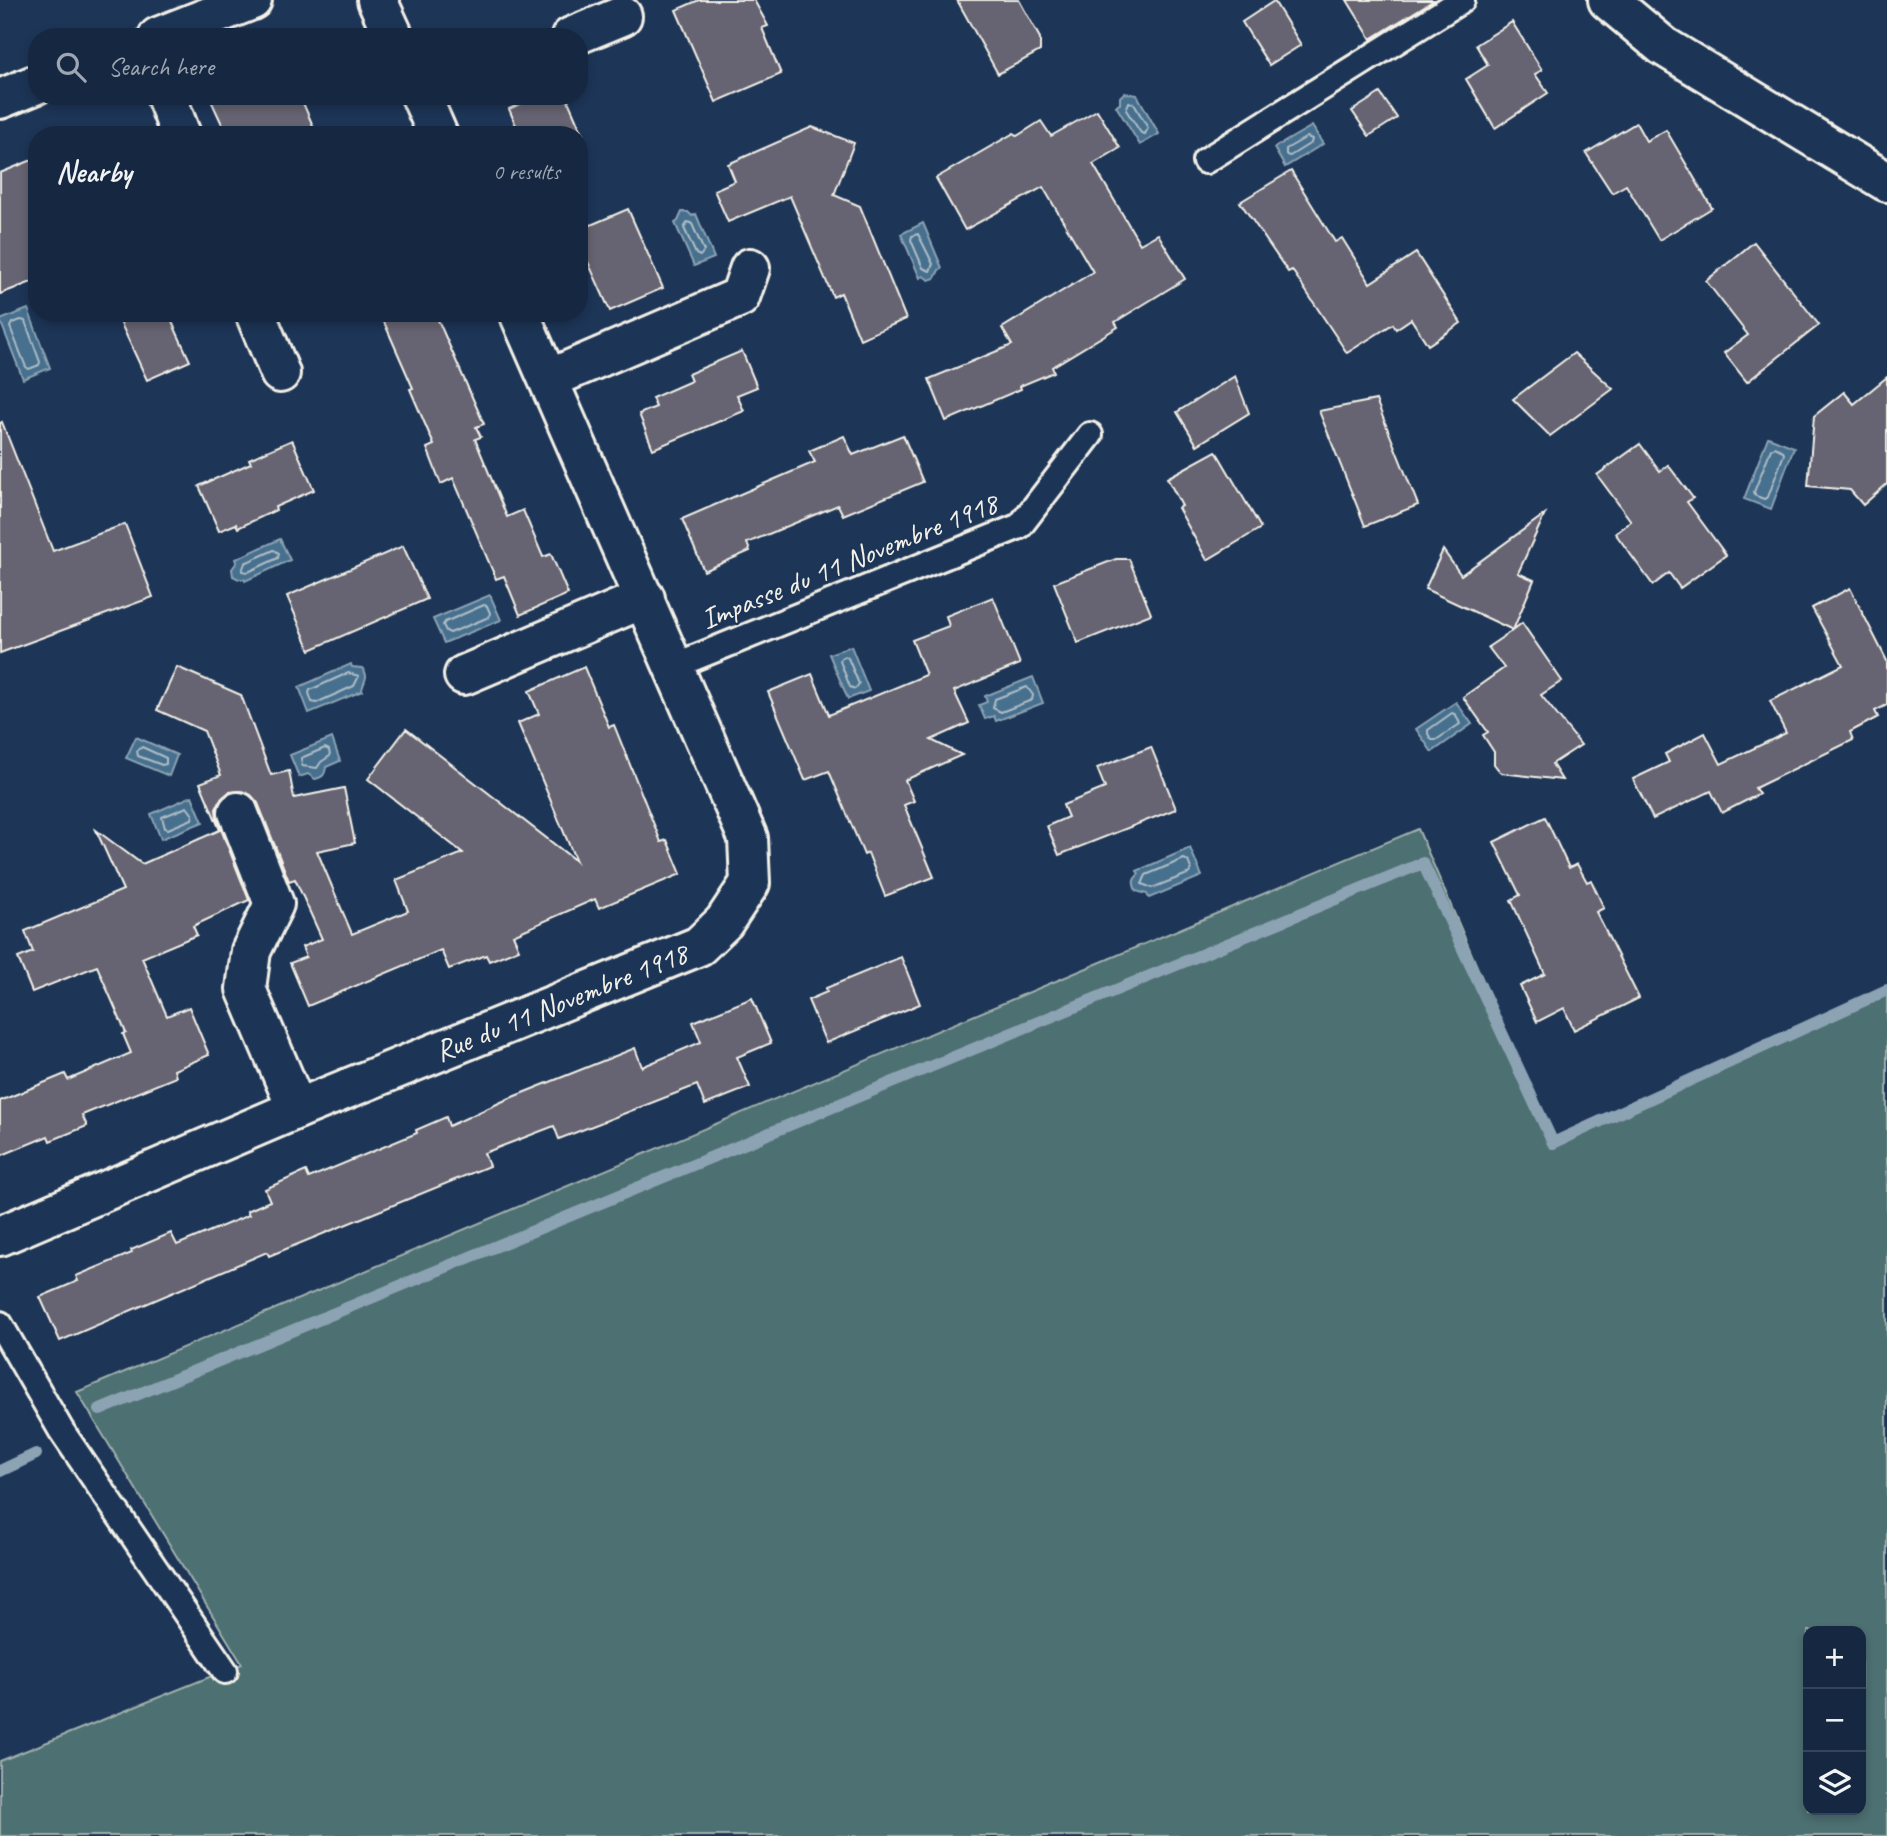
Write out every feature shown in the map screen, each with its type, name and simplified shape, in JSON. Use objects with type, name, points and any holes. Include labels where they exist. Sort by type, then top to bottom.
[{"type":"street","points":[[181,28],[252,0]]},
{"type":"street","points":[[376,0],[390,28]]},
{"type":"street","points":[[1608,0],[1663,46],[1887,182]]},
{"type":"street","points":[[588,30],[622,16]]},
{"type":"street","points":[[0,99],[28,88]]},
{"type":"street","points":[[169,105],[178,126]]},
{"type":"street","points":[[427,105],[435,126]]},
{"type":"street","points":[[549,379],[740,297],[750,268]]},
{"type":"street","points":[[259,322],[280,373]]},
{"type":"street","name":"Rue du 11 Novembre 1918","points":[[0,1236],[297,1110],[699,946],[724,922],[750,883],[748,838],[523,322]]},
{"type":"street","points":[[464,675],[645,598]]},
{"type":"street","points":[[238,812],[274,904],[251,951],[246,989],[297,1110]]},
{"type":"lane","points":[[1205,161],[1462,0]]},
{"type":"lane","name":"Impasse du 11 Novembre 1918","points":[[674,666],[1020,526],[1090,435]]},
{"type":"lane","points":[[0,1324],[61,1430],[225,1671]]},
{"type":"green space","points":[[1418,829],[1553,1143],[1887,990],[1887,1836],[0,1836],[0,1761],[242,1664],[77,1392]]},
{"type":"water","points":[[1124,93],[1137,95],[1159,134],[1140,145],[1116,106],[1120,104],[1120,97]]},
{"type":"water","points":[[1312,126],[1323,144],[1285,167],[1274,148]]},
{"type":"water","points":[[682,212],[688,212],[692,216],[696,214],[714,258],[694,266],[675,223]]},
{"type":"water","points":[[923,223],[942,268],[935,278],[929,280],[923,276],[920,278],[901,234]]},
{"type":"water","points":[[28,309],[28,322],[33,322],[50,368],[23,379],[0,320]]},
{"type":"water","points":[[1768,437],[1794,447],[1771,509],[1744,499]]},
{"type":"water","points":[[280,539],[290,560],[245,581],[233,576],[232,569],[236,559]]},
{"type":"water","points":[[490,595],[501,620],[444,643],[433,619]]},
{"type":"water","points":[[851,646],[869,691],[848,699],[829,654]]},
{"type":"water","points":[[351,664],[352,667],[365,671],[362,691],[309,713],[299,687]]},
{"type":"water","points":[[1033,677],[1043,703],[996,721],[994,716],[985,719],[979,705],[987,702],[985,696]]},
{"type":"water","points":[[1456,702],[1472,724],[1432,752],[1416,729]]},
{"type":"water","points":[[136,737],[177,755],[169,776],[126,758]]},
{"type":"water","points":[[332,738],[340,761],[326,767],[324,774],[315,779],[308,774],[299,777],[290,755]]},
{"type":"water","points":[[192,796],[203,822],[161,839],[151,814]]},
{"type":"water","points":[[1190,848],[1202,876],[1149,898],[1147,894],[1136,891],[1134,882],[1139,874],[1137,871]]},
{"type":"building","points":[[699,0],[754,0],[768,26],[762,28],[781,74],[716,102],[676,10]]},
{"type":"building","points":[[957,0],[1019,0],[1040,38],[1040,51],[998,74]]},
{"type":"building","points":[[1347,0],[1434,0],[1371,39]]},
{"type":"building","points":[[1274,1],[1301,45],[1269,65],[1242,22]]},
{"type":"building","points":[[1512,22],[1542,70],[1535,74],[1548,93],[1495,128],[1466,79],[1488,65],[1476,45]]},
{"type":"building","points":[[1380,93],[1397,118],[1369,136],[1352,111]]},
{"type":"building","points":[[213,105],[304,105],[313,126],[223,126]]},
{"type":"building","points":[[518,105],[570,105],[579,126],[516,126],[509,109]]},
{"type":"building","points":[[1097,110],[1120,148],[1093,164],[1140,244],[1158,234],[1185,279],[1115,322],[1118,327],[1052,367],[1054,372],[946,421],[929,379],[1012,345],[1002,328],[1093,272],[1043,187],[965,230],[936,178],[1014,133],[1017,136],[1041,121],[1051,136]]},
{"type":"building","points":[[1636,123],[1646,141],[1666,130],[1712,208],[1659,240],[1626,185],[1612,193],[1586,153]]},
{"type":"building","points":[[812,127],[854,143],[834,195],[860,206],[906,319],[860,339],[841,293],[833,297],[790,196],[728,222],[714,190],[735,181],[728,164]]},
{"type":"building","points":[[28,162],[28,283],[0,294],[0,173]]},
{"type":"building","points":[[1291,171],[1335,242],[1342,238],[1370,283],[1416,253],[1461,323],[1428,345],[1411,319],[1396,329],[1393,324],[1347,353],[1292,270],[1288,272],[1240,202]]},
{"type":"building","points":[[628,209],[663,288],[610,311],[588,262],[588,226]]},
{"type":"building","points":[[1754,242],[1819,325],[1747,382],[1724,353],[1748,335],[1706,281]]},
{"type":"building","points":[[120,322],[172,322],[190,361],[147,380]]},
{"type":"building","points":[[384,322],[439,322],[484,424],[476,427],[481,437],[475,439],[507,517],[523,510],[543,557],[551,554],[568,594],[520,615],[504,576],[496,579],[453,478],[441,484],[427,448],[434,445],[410,389],[413,388]]},
{"type":"building","points":[[742,351],[757,387],[737,395],[744,411],[653,449],[639,414],[656,407],[652,398],[691,381],[688,374]]},
{"type":"building","points":[[1574,353],[1613,389],[1550,436],[1513,399]]},
{"type":"building","points":[[1235,376],[1249,413],[1197,445],[1177,412]]},
{"type":"building","points":[[1887,377],[1887,484],[1863,505],[1850,490],[1808,486],[1814,416],[1844,392],[1854,404]]},
{"type":"building","points":[[1376,400],[1418,505],[1365,526],[1319,411]]},
{"type":"building","points":[[2,422],[53,551],[125,524],[153,597],[0,653]]},
{"type":"building","points":[[903,435],[923,482],[843,515],[838,505],[747,543],[750,551],[704,571],[682,519],[815,462],[809,451],[844,436],[853,455]]},
{"type":"building","points":[[292,440],[314,490],[275,507],[276,510],[238,528],[236,524],[219,531],[199,486],[251,463],[249,459]]},
{"type":"building","points":[[1640,444],[1660,471],[1668,465],[1693,498],[1687,502],[1726,555],[1680,588],[1669,573],[1653,585],[1615,533],[1631,521],[1597,475]]},
{"type":"building","points":[[1216,451],[1261,528],[1207,560],[1178,508],[1182,506],[1167,478]]},
{"type":"building","points":[[1545,514],[1518,573],[1534,580],[1513,630],[1425,589],[1443,550],[1461,575]]},
{"type":"building","points":[[403,546],[427,599],[310,650],[287,596]]},
{"type":"building","points":[[1116,559],[1129,559],[1151,614],[1078,643],[1054,583]]},
{"type":"building","points":[[1850,588],[1887,661],[1887,705],[1875,711],[1878,717],[1850,732],[1853,740],[1755,788],[1759,794],[1722,813],[1711,791],[1653,819],[1633,779],[1669,762],[1665,754],[1705,733],[1721,764],[1786,733],[1770,701],[1843,665],[1812,608]]},
{"type":"building","points":[[993,597],[1020,664],[954,691],[969,723],[931,740],[962,755],[905,780],[914,801],[904,805],[934,877],[885,896],[868,853],[864,855],[829,771],[805,780],[768,692],[812,674],[829,715],[926,675],[912,640],[949,626],[946,616]]},
{"type":"building","points":[[1522,623],[1562,681],[1541,695],[1581,745],[1552,764],[1562,780],[1501,773],[1494,764],[1494,752],[1483,735],[1488,732],[1463,697],[1504,668],[1488,647]]},
{"type":"building","points":[[177,667],[241,695],[271,775],[289,771],[294,798],[344,788],[355,843],[317,851],[352,934],[408,911],[396,880],[463,853],[368,779],[406,729],[576,861],[518,723],[539,714],[529,691],[584,667],[609,727],[614,725],[661,842],[667,840],[681,874],[599,908],[595,899],[513,935],[519,949],[489,961],[486,955],[449,969],[441,950],[308,1006],[290,963],[306,957],[302,947],[322,939],[295,879],[289,881],[258,803],[251,795],[242,791],[229,792],[221,799],[216,809],[217,819],[249,900],[193,926],[197,935],[142,958],[167,1016],[189,1007],[209,1055],[174,1070],[176,1077],[82,1115],[87,1126],[50,1141],[48,1136],[0,1156],[0,1101],[65,1074],[68,1080],[131,1053],[123,1034],[126,1033],[97,966],[32,992],[18,958],[33,952],[25,931],[123,890],[96,830],[142,864],[220,830],[200,783],[221,775],[204,731],[157,710]]},
{"type":"building","points":[[1151,747],[1176,809],[1059,855],[1047,826],[1068,817],[1063,805],[1105,788],[1097,768]]},
{"type":"building","points":[[1545,817],[1569,868],[1577,864],[1587,882],[1591,880],[1604,908],[1596,912],[1639,998],[1574,1030],[1564,1008],[1537,1022],[1520,986],[1545,974],[1511,900],[1520,895],[1494,842]]},
{"type":"building","points":[[901,957],[920,1004],[826,1043],[808,1000],[827,992],[826,988]]},
{"type":"building","points":[[752,998],[771,1043],[737,1057],[750,1087],[705,1105],[697,1085],[559,1139],[554,1126],[484,1153],[489,1166],[269,1256],[267,1252],[60,1341],[40,1297],[78,1281],[76,1276],[132,1253],[131,1250],[171,1233],[177,1245],[249,1215],[247,1211],[270,1201],[265,1189],[306,1171],[309,1178],[417,1133],[416,1130],[446,1117],[449,1126],[510,1098],[635,1048],[642,1067],[701,1042],[693,1022]]},
{"type":"waterway","points":[[100,1410],[1423,863],[1553,1143],[1887,990]]},
{"type":"waterway","points":[[0,1471],[36,1454]]}]
